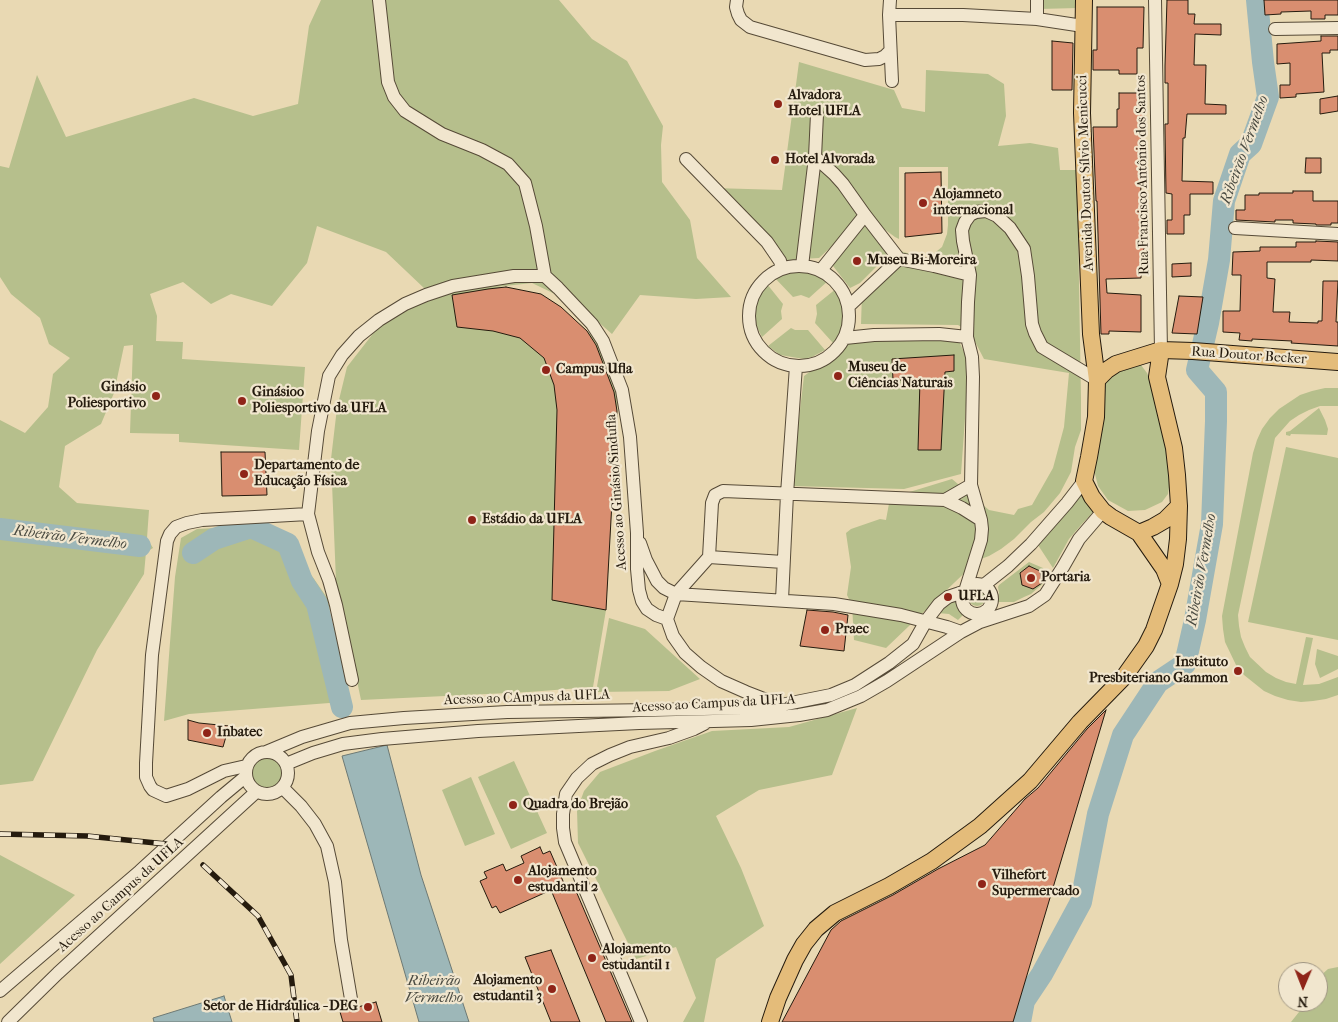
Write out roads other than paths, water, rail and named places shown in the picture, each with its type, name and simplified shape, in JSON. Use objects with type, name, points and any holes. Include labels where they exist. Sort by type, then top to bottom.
[{"type":"main road","name":"Avenida Doutor Sílvio Menicucci","points":[[1084,0],[1082,113],[1091,334],[1097,380],[1096,417],[1084,481]]},
{"type":"main road","points":[[1092,346],[1116,364],[1097,380]]},
{"type":"main road","name":"Rua Doutor Becker","points":[[1116,364],[1161,350],[1338,362]]},
{"type":"main road","points":[[770,1022],[778,998],[795,960],[804,944],[816,929],[835,913],[889,886],[932,861],[980,826],[1030,781],[1080,722],[1124,677],[1146,646],[1154,630],[1170,584],[1178,539],[1179,506],[1174,448],[1157,377],[1161,350]]},
{"type":"main road","points":[[1136,357],[1157,377]]},
{"type":"main road","points":[[1084,481],[1092,497],[1103,511],[1139,533],[1164,569],[1170,584]]},
{"type":"main road","points":[[1139,533],[1165,520],[1179,506]]},
{"type":"street","points":[[352,680],[336,605],[318,552],[308,514],[318,431],[329,376],[342,355],[359,336],[378,320],[405,304],[444,289],[476,282],[514,276],[545,276],[536,226],[525,183],[508,164],[482,150],[442,134],[405,111],[394,97],[388,82],[379,0]]},
{"type":"street","points":[[737,0],[738,14],[750,28],[865,60],[879,59],[890,51]]},
{"type":"street","points":[[890,0],[892,81]]},
{"type":"street","points":[[1037,0],[1037,20]]},
{"type":"street","name":"Rua Francisco Antônio dos Santos","points":[[1155,0],[1161,350]]},
{"type":"street","points":[[889,15],[963,15],[1037,20],[1083,26]]},
{"type":"street","points":[[1275,29],[1338,28]]},
{"type":"street","points":[[802,266],[815,157],[817,114]]},
{"type":"street","points":[[815,157],[838,179],[899,259],[970,276]]},
{"type":"street","points":[[686,159],[767,242],[780,261],[782,268]]},
{"type":"street","points":[[965,590],[972,585],[978,584],[984,585],[990,590],[992,604],[980,618],[962,604],[962,598],[981,540],[981,520],[971,485],[973,378],[972,357],[967,336],[970,276],[962,230],[970,215],[986,211],[997,216],[1010,228],[1024,249],[1028,276],[1030,314],[1035,333],[1042,347],[1097,380]]},
{"type":"street","points":[[821,270],[864,215]]},
{"type":"street","points":[[1236,228],[1338,234]]},
{"type":"street","points":[[848,307],[899,259]]},
{"type":"street","points":[[802,266],[821,270],[837,282],[847,299],[850,319],[845,338],[832,354],[816,364],[796,366],[777,361],[761,349],[751,332],[748,313],[753,294],[765,278],[782,268],[802,266]]},
{"type":"street","name":"Acesso ao Ginásio/Sindufla","points":[[545,276],[592,324],[603,341],[622,390],[630,436],[639,590],[642,602],[647,609],[667,619]]},
{"type":"street","points":[[845,338],[874,335],[939,334],[967,336]]},
{"type":"street","points":[[782,600],[786,494],[796,366]]},
{"type":"street","points":[[984,585],[1031,544],[1084,481]]},
{"type":"street","points":[[945,500],[971,485]]},
{"type":"street","points":[[782,705],[721,681],[701,668],[685,652],[673,636],[667,619],[676,594],[709,557],[712,503],[715,495],[723,491],[945,500],[981,520]]},
{"type":"street","name":"Acesso ao Campus da UFLA","points":[[286,764],[313,753],[344,744],[382,739],[478,731],[639,722],[751,720],[827,710],[861,696],[887,682],[980,618],[1029,606],[1045,595],[1079,539],[1103,511]]},
{"type":"street","points":[[266,752],[278,755],[286,764],[288,770],[288,777],[283,788],[270,795],[262,795],[256,792],[248,784],[246,772],[224,771],[188,789],[166,796],[153,790],[150,786],[146,777],[146,764],[152,655],[167,541],[170,534],[176,528],[202,520],[308,514]]},
{"type":"street","points":[[637,533],[646,560],[657,581],[664,588],[676,594],[834,604],[901,615],[961,632]]},
{"type":"street","points":[[709,557],[783,562]]},
{"type":"street","name":"Acesso ao CAmpus da UFLA","points":[[246,772],[254,756],[302,737],[350,723],[507,712],[752,708],[782,705],[831,695],[855,685],[889,663],[913,644],[939,604],[948,597],[965,590]]},
{"type":"street","points":[[641,1022],[566,842],[563,814],[566,794],[577,778],[592,764],[630,746],[669,738],[694,729],[708,721]]},
{"type":"street","points":[[630,746],[639,722]]},
{"type":"street","name":"Acesso ao Campus da UFLA","points":[[0,991],[140,871],[246,772]]},
{"type":"street","points":[[283,788],[315,824],[327,846],[335,882],[341,940],[351,999]]},
{"type":"street","name":"Acesso ao Campus da UFLA","points":[[8,1022],[58,973],[256,792]]},
{"type":"water","name":"Ribeirão Vermelho","points":[[387,745],[421,875],[469,1022],[419,1022],[342,756]]},
{"type":"water","points":[[224,996],[232,1022],[154,1022],[153,1018]]},
{"type":"waterway","name":"Ribeirão Vermelho","points":[[1020,1022],[1024,1001],[1042,974],[1081,902],[1098,814],[1123,735],[1158,682],[1185,664],[1212,524],[1216,392],[1197,370],[1208,323],[1219,260],[1224,201],[1240,154],[1251,144],[1268,97],[1257,0]]},
{"type":"waterway","name":"Ribeirão Vermelho","points":[[193,553],[214,539],[251,527],[288,544],[302,581],[317,604],[342,707]]},
{"type":"waterway","name":"Ribeirão Vermelho","points":[[0,529],[140,546]]},
{"type":"railway","points":[[0,834],[87,836],[166,844]]},
{"type":"railway","points":[[203,865],[258,916],[291,975],[297,1022]]},
{"type":"place","name":"Alvadora Hotel UFLA","points":[[778,104]]},
{"type":"place","name":"Hotel Alvorada","points":[[775,160]]},
{"type":"place","name":"Alojamneto internacional","points":[[923,203]]},
{"type":"place","name":"Museu Bi-Moreira","points":[[857,261]]},
{"type":"place","name":"Campus Ufla","points":[[546,370]]},
{"type":"place","name":"Museu de Ciências Naturais","points":[[838,376]]},
{"type":"place","name":"Ginásio Poliesportivo","points":[[156,396]]},
{"type":"place","name":"Ginásioo Poliesportivo da UFLA","points":[[242,401]]},
{"type":"place","name":"Departamento de Educação Física","points":[[244,474]]},
{"type":"place","name":"Estádio da UFLA","points":[[472,520]]},
{"type":"place","name":"Portaria","points":[[1031,578]]},
{"type":"place","name":"UFLA","points":[[948,597]]},
{"type":"place","name":"Praec","points":[[825,630]]},
{"type":"place","name":"Instituto Presbiteriano Gammon","points":[[1238,671]]},
{"type":"place","name":"Inbatec","points":[[207,733]]},
{"type":"place","name":"Quadra do Brejão","points":[[513,805]]},
{"type":"place","name":"Alojamento estudantil 2","points":[[518,880]]},
{"type":"place","name":"Vilhefort Supermercado","points":[[982,884]]},
{"type":"place","name":"Alojamento estudantil 1","points":[[592,958]]},
{"type":"place","name":"Alojamento estudantil 3","points":[[552,989]]},
{"type":"place","name":"Setor de Hidráulica - DEG","points":[[368,1007]]}]
